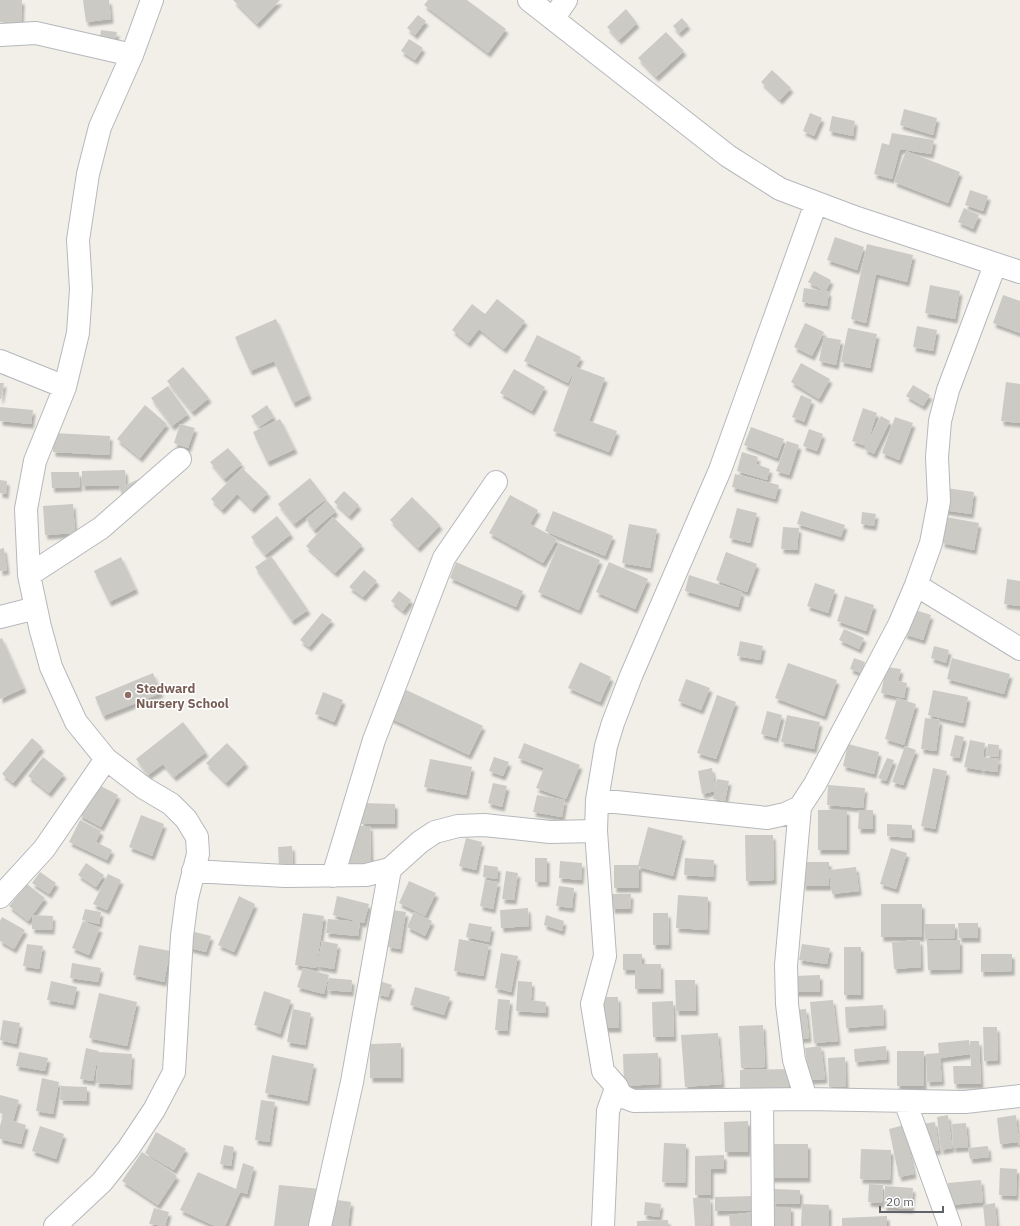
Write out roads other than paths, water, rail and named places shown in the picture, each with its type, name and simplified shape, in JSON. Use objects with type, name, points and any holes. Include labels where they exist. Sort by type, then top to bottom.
[{"type":"street","points":[[55,1226],[102,1182],[128,1149],[154,1110],[174,1072],[182,936],[192,871],[198,854],[197,837],[186,819],[171,804],[144,788],[106,759],[76,722],[51,667],[29,575],[26,509],[35,461],[65,387],[78,333],[81,289],[78,240],[88,174],[100,127],[132,55],[152,0]]},
{"type":"street","points":[[529,0],[728,156],[780,189],[857,218],[995,265],[1020,272]]},
{"type":"street","points":[[553,19],[566,0]]},
{"type":"street","points":[[0,35],[36,33],[132,55]]},
{"type":"street","points":[[816,203],[720,470],[613,723],[606,746],[598,800],[596,831],[605,956],[592,1004],[603,1070],[617,1087],[620,1094],[634,1101],[806,1100],[965,1102],[1020,1096]]},
{"type":"street","points":[[806,1100],[794,1060],[787,1004],[786,965],[800,807],[815,784],[878,666],[899,625],[916,585],[931,543],[939,502],[937,457],[940,420],[948,390],[995,265]]},
{"type":"street","points":[[0,361],[65,387]]},
{"type":"street","points":[[29,575],[101,528],[180,459]]},
{"type":"street","points":[[333,876],[374,740],[444,558],[496,482]]},
{"type":"street","points":[[916,585],[1020,649]]},
{"type":"street","points":[[0,617],[36,608]]},
{"type":"street","points":[[0,897],[44,849],[106,759]]},
{"type":"street","points":[[598,800],[767,818],[785,814],[800,807]]},
{"type":"street","points":[[192,871],[285,876],[366,875],[390,869],[430,835],[435,832],[458,826],[484,825],[550,832],[596,831]]},
{"type":"street","points":[[320,1226],[352,1082],[390,869]]},
{"type":"street","points":[[603,1226],[608,1111],[614,1094],[620,1094]]},
{"type":"street","points":[[762,1100],[763,1226]]},
{"type":"street","points":[[905,1101],[950,1226]]},
{"type":"place","name":"Stedward Nursery School","points":[[128,695]]}]
